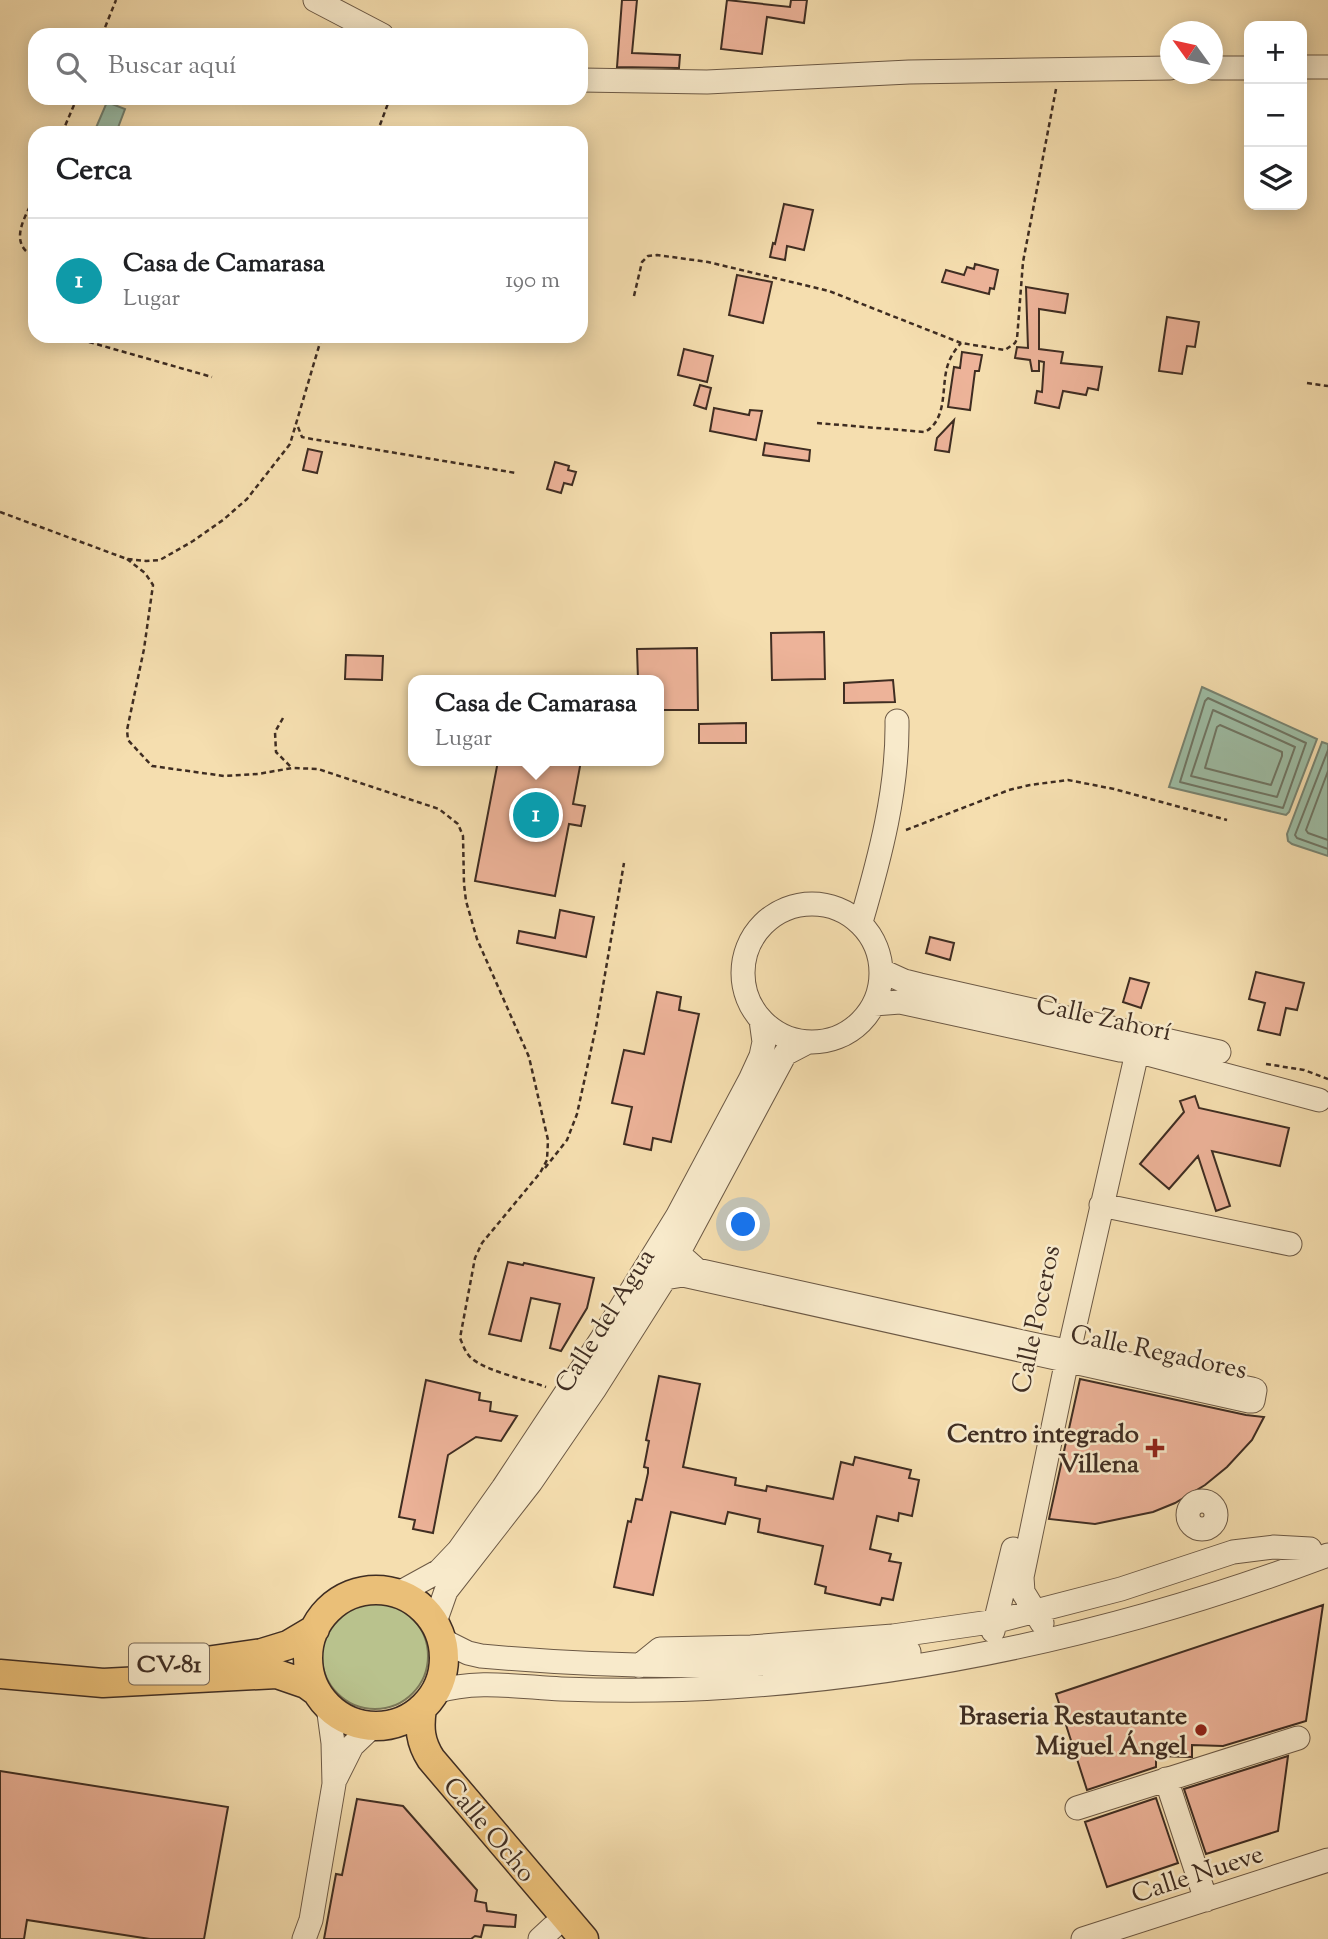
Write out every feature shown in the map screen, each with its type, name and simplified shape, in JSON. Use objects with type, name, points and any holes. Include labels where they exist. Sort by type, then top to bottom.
[{"type":"main road","points":[[380,1590],[399,1594],[413,1600],[438,1631],[444,1658],[442,1676],[429,1700],[409,1718],[395,1724],[376,1726],[348,1720],[322,1699],[311,1677],[309,1644],[315,1629],[326,1612],[341,1599],[351,1595],[380,1590]]},
{"type":"main road","name":"CV-81","points":[[9,1675],[92,1672],[232,1658],[288,1645],[315,1629]]},
{"type":"main road","name":"CV-81","points":[[9,1675],[103,1683],[276,1674],[306,1684],[322,1699]]},
{"type":"main road","name":"Calle Ocho","points":[[429,1700],[420,1736],[422,1746],[584,1939]]},
{"type":"main road","name":"Calle Ocho","points":[[376,1726],[400,1744],[426,1773],[552,1935]]},
{"type":"street","points":[[315,0],[369,28]]},
{"type":"street","points":[[1307,67],[1328,67]]},
{"type":"street","points":[[588,80],[707,82],[859,74],[1160,68]]},
{"type":"street","points":[[1223,68],[1244,68]]},
{"type":"street","points":[[861,922],[884,839],[897,750],[897,721]]},
{"type":"street","points":[[802,903],[823,903],[844,910],[861,922],[880,953],[882,971],[874,1004],[863,1021],[847,1033],[828,1041],[808,1042],[775,1032],[761,1020],[749,1002],[743,982],[747,950],[764,922],[781,910],[802,903]]},
{"type":"street","name":"Calle Zahorí","points":[[882,971],[904,981],[1132,1045],[1219,1052]]},
{"type":"street","name":"Calle Zahorí","points":[[874,1004],[900,1002],[1132,1045],[1323,1089]]},
{"type":"street","name":"Calle del Agua","points":[[399,1594],[424,1581],[450,1560],[567,1394],[678,1215],[750,1080],[764,1042],[761,1020]]},
{"type":"street","name":"Calle del Agua","points":[[438,1631],[446,1591],[531,1482],[594,1390],[665,1278],[785,1054],[808,1042]]},
{"type":"street","name":"Calle Poceros","points":[[993,1630],[1101,1205],[1132,1045]]},
{"type":"street","name":"Calle Poceros","points":[[1040,1620],[1023,1592],[1022,1577],[1062,1354],[1132,1045]]},
{"type":"street","points":[[1101,1205],[1290,1244]]},
{"type":"street","name":"Calle Regadores","points":[[665,1278],[683,1275],[1062,1354],[1252,1389],[1256,1393],[1253,1401],[1249,1401],[1062,1354],[697,1270],[678,1253]]},
{"type":"street","points":[[1199,1583],[1203,1528],[1233,1552]]},
{"type":"street","points":[[429,1700],[459,1685],[643,1690],[719,1688],[874,1672],[1043,1641],[1199,1583],[1233,1552],[1275,1547],[1322,1549]]},
{"type":"street","points":[[438,1631],[457,1648],[481,1656],[639,1666],[731,1667],[817,1662],[905,1653],[1199,1583],[1322,1549]]},
{"type":"street","points":[[304,1939],[311,1920],[334,1784],[333,1743],[322,1699]]},
{"type":"street","points":[[334,1784],[352,1746],[376,1726]]},
{"type":"street","points":[[1077,1808],[1298,1738]]},
{"type":"street","points":[[1166,1779],[1206,1900]]},
{"type":"street","name":"Calle Nueve","points":[[1083,1939],[1328,1860]]},
{"type":"path","points":[[105,28],[116,0]]},
{"type":"path","points":[[634,296],[642,262],[648,256],[708,262],[829,291],[961,343],[1005,350],[1015,344],[1017,339],[1023,262],[1060,69]]},
{"type":"path","points":[[65,126],[74,105]]},
{"type":"path","points":[[380,126],[387,105]]},
{"type":"path","points":[[26,251],[20,245],[19,235],[28,213]]},
{"type":"path","points":[[93,343],[212,377]]},
{"type":"path","points":[[0,512],[127,559],[160,560],[223,520],[247,499],[290,444],[320,343]]},
{"type":"path","points":[[817,424],[925,432],[933,428],[938,419],[950,358],[961,343]]},
{"type":"path","points":[[1307,383],[1328,386]]},
{"type":"path","points":[[297,423],[299,432],[306,438],[516,473]]},
{"type":"path","points":[[127,559],[145,573],[153,585],[144,649],[127,730],[128,740],[152,766],[224,776],[292,768],[318,769],[439,809],[458,824],[463,836],[466,901],[477,939],[528,1057],[543,1110],[548,1140],[547,1160],[540,1173]]},
{"type":"path","points":[[283,718],[275,732],[276,752],[292,768]]},
{"type":"path","points":[[884,839],[1009,790],[1068,780],[1114,789],[1227,820]]},
{"type":"path","points":[[567,1394],[487,1366],[472,1358],[460,1338],[475,1258],[482,1243],[567,1140],[577,1114],[596,1027],[624,863]]},
{"type":"path","points":[[1263,1063],[1304,1070],[1323,1089]]},
{"type":"shaded area","points":[[375,1603],[395,1607],[413,1618],[424,1636],[428,1656],[424,1676],[413,1694],[395,1705],[375,1709],[355,1705],[337,1694],[326,1676],[322,1656],[326,1636],[337,1618],[355,1607]]},
{"type":"water","points":[[106,105],[125,109],[119,126],[97,126]]},
{"type":"water","points":[[1202,687],[1317,739],[1286,815],[1169,787]]},
{"type":"water","points":[[1322,742],[1328,744],[1328,856],[1292,844],[1288,841],[1287,834]]},
{"type":"building","points":[[622,0],[637,0],[632,53],[680,55],[679,68],[617,67]]},
{"type":"building","points":[[727,0],[790,7],[791,0],[807,0],[804,23],[767,17],[762,54],[721,49]]},
{"type":"building","points":[[784,204],[813,210],[804,250],[787,246],[785,260],[770,257]]},
{"type":"building","points":[[975,264],[998,270],[994,289],[990,288],[989,294],[942,282],[946,270],[964,275],[967,267],[974,269]]},
{"type":"building","points":[[737,275],[772,282],[763,323],[729,315]]},
{"type":"building","points":[[1026,287],[1068,294],[1065,313],[1039,309],[1039,349],[1063,352],[1061,363],[1102,367],[1098,390],[1088,388],[1086,395],[1063,391],[1059,408],[1035,403],[1037,391],[1042,392],[1044,362],[1039,361],[1039,371],[1032,371],[1030,360],[1015,358],[1017,347],[1028,348]]},
{"type":"building","points":[[1167,317],[1199,322],[1195,347],[1187,346],[1182,374],[1159,371]]},
{"type":"building","points":[[684,349],[713,356],[707,382],[678,375]]},
{"type":"building","points":[[962,352],[982,355],[979,371],[975,371],[970,410],[948,407],[954,367],[960,368]]},
{"type":"building","points":[[700,385],[711,388],[706,409],[694,405]]},
{"type":"building","points":[[714,408],[749,415],[750,410],[762,411],[756,440],[710,431]]},
{"type":"building","points":[[954,420],[949,452],[935,450],[937,438]]},
{"type":"building","points":[[765,443],[810,450],[809,461],[763,455]]},
{"type":"building","points":[[308,449],[322,452],[317,473],[303,470]]},
{"type":"building","points":[[555,462],[569,466],[568,470],[576,472],[572,485],[564,483],[561,493],[547,489]]},
{"type":"building","points":[[824,632],[825,679],[772,680],[771,633]]},
{"type":"building","points":[[697,648],[698,710],[664,710],[664,675],[638,675],[637,649]]},
{"type":"building","points":[[346,655],[383,656],[382,680],[345,679]]},
{"type":"building","points":[[893,680],[895,702],[844,703],[844,683]]},
{"type":"building","points":[[746,723],[746,743],[699,743],[699,724]]},
{"type":"building","points":[[497,766],[580,766],[573,804],[585,806],[581,826],[569,824],[555,896],[475,881]]},
{"type":"building","points":[[560,910],[594,917],[586,957],[517,943],[519,931],[555,938]]},
{"type":"building","points":[[930,937],[954,943],[950,960],[926,953]]},
{"type":"building","points":[[1256,972],[1304,983],[1297,1010],[1286,1008],[1280,1035],[1258,1030],[1265,1003],[1249,999]]},
{"type":"building","points":[[1130,978],[1149,983],[1141,1008],[1123,1002]]},
{"type":"building","points":[[657,992],[681,997],[679,1010],[699,1014],[671,1142],[653,1138],[651,1150],[624,1144],[632,1107],[612,1103],[624,1050],[644,1054]]},
{"type":"building","points":[[1195,1096],[1199,1108],[1289,1128],[1280,1166],[1212,1151],[1230,1206],[1216,1211],[1198,1156],[1169,1189],[1140,1164],[1184,1112],[1180,1101]]},
{"type":"building","points":[[508,1262],[594,1278],[587,1308],[561,1351],[550,1348],[560,1304],[531,1298],[521,1341],[489,1334]]},
{"type":"building","points":[[659,1376],[700,1384],[683,1467],[736,1478],[735,1485],[766,1491],[767,1486],[833,1499],[841,1462],[853,1465],[855,1457],[911,1470],[909,1478],[919,1480],[912,1516],[899,1513],[898,1521],[877,1516],[870,1549],[891,1554],[889,1561],[901,1563],[893,1600],[882,1598],[880,1605],[825,1593],[826,1587],[815,1584],[823,1546],[758,1532],[760,1519],[728,1512],[725,1524],[671,1512],[653,1595],[614,1587],[628,1521],[631,1522],[636,1499],[642,1500],[648,1473],[648,1468],[644,1467],[649,1441],[646,1440]]},
{"type":"building","name":"Centro integrado Villena","points":[[1080,1379],[1264,1417],[1252,1440],[1227,1467],[1205,1485],[1175,1503],[1153,1512],[1095,1524],[1049,1519]]},
{"type":"building","points":[[426,1380],[480,1393],[479,1400],[491,1402],[490,1411],[517,1416],[501,1441],[476,1437],[448,1455],[433,1533],[413,1529],[415,1520],[399,1517]]},
{"type":"building","points":[[1323,1605],[1306,1721],[1223,1746],[1192,1745],[1192,1757],[1156,1756],[1156,1767],[1087,1790],[1056,1694]]},
{"type":"building","points":[[1288,1756],[1278,1831],[1206,1854],[1184,1789]]},
{"type":"building","points":[[0,1771],[228,1807],[204,1939],[150,1939],[27,1920],[24,1939],[0,1939]]},
{"type":"building","points":[[1156,1798],[1178,1863],[1107,1887],[1085,1822]]},
{"type":"building","points":[[357,1799],[403,1806],[477,1890],[475,1901],[486,1903],[487,1911],[516,1915],[515,1927],[484,1925],[481,1937],[475,1936],[471,1939],[324,1939],[336,1874],[342,1875]]},
{"type":"place","name":"Casa de Camarasa","points":[[536,815]]},
{"type":"place","name":"Centro integrado Villena","points":[[1155,1448]]},
{"type":"place","name":"Braseria Restautante Miguel Ángel","points":[[1201,1730]]}]
